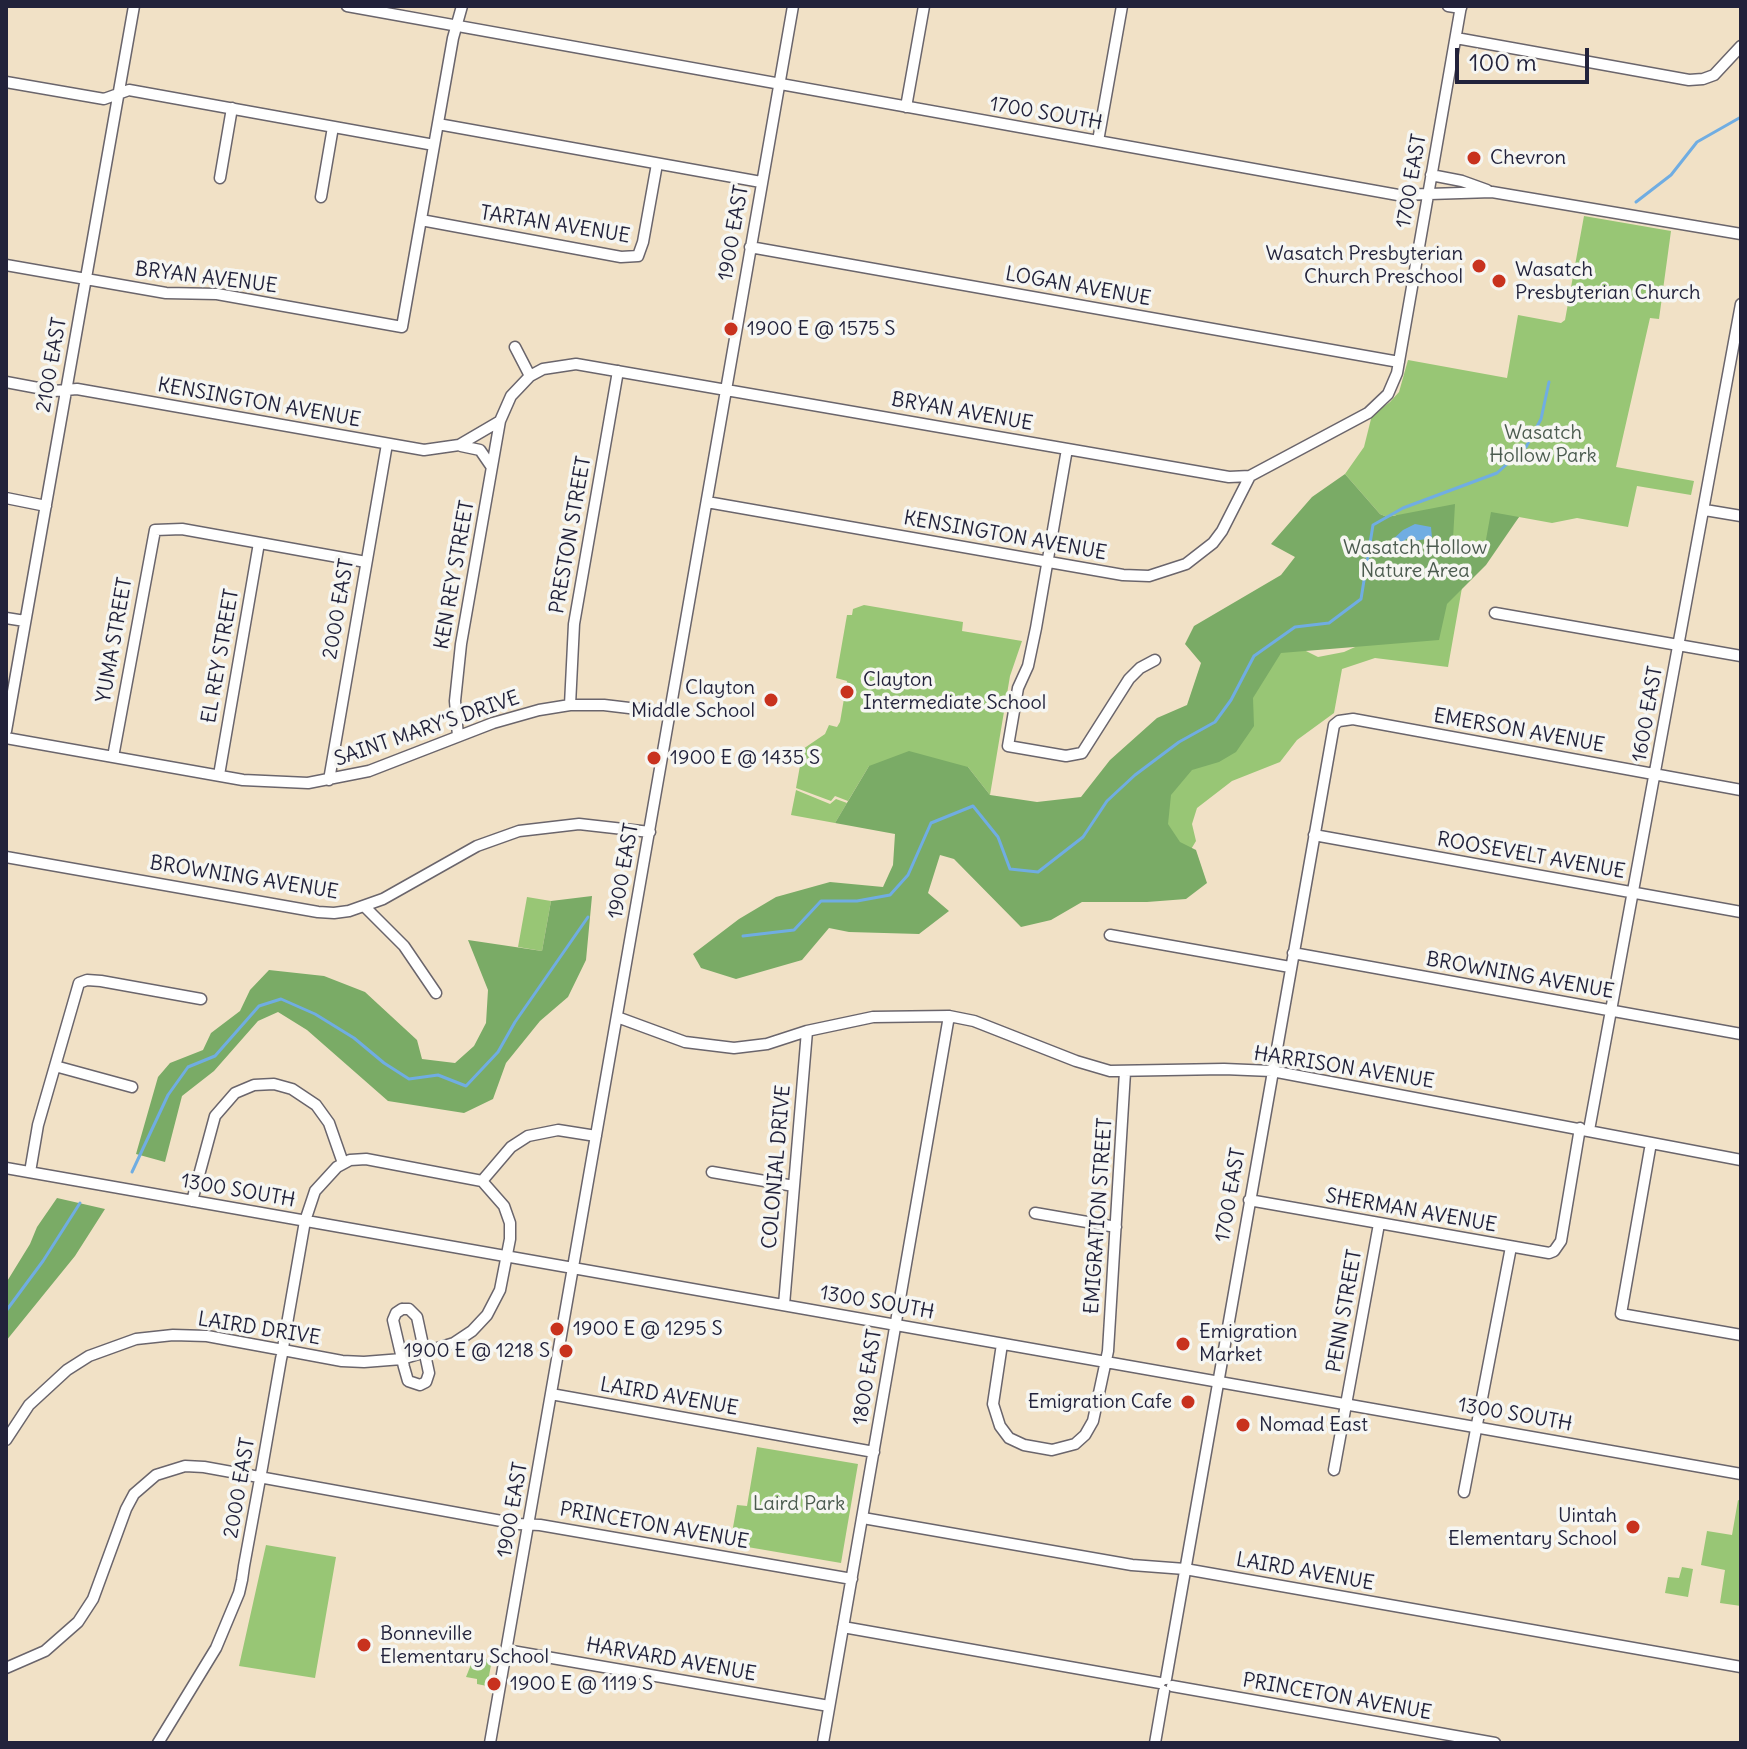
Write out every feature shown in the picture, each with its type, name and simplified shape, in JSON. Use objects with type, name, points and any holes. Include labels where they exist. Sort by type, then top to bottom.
[{"type":"street","name":"2100 EAST","points":[[6,731],[134,6]]},
{"type":"street","name":"1700 SOUTH","points":[[347,6],[1398,195],[1492,192],[1741,234]]},
{"type":"street","points":[[421,220],[462,6]]},
{"type":"street","name":"1900 EAST","points":[[490,1743],[793,6]]},
{"type":"street","points":[[906,107],[924,6]]},
{"type":"street","points":[[1098,141],[1122,6]]},
{"type":"street","points":[[1448,6],[1461,7]]},
{"type":"street","name":"1700 EAST","points":[[1399,362],[1461,7]]},
{"type":"street","points":[[1456,38],[1689,80],[1714,75],[1741,46]]},
{"type":"street","points":[[6,82],[104,99],[129,90],[434,145]]},
{"type":"street","points":[[220,178],[232,108]]},
{"type":"street","points":[[438,124],[761,182]]},
{"type":"street","points":[[321,197],[333,127]]},
{"type":"street","name":"TARTAN AVENUE","points":[[421,220],[621,257],[638,256],[657,164]]},
{"type":"street","points":[[1431,175],[1462,181],[1492,192]]},
{"type":"street","name":"BRYAN AVENUE","points":[[6,265],[166,293],[217,294],[402,327],[421,220]]},
{"type":"street","name":"LOGAN AVENUE","points":[[750,247],[1399,362]]},
{"type":"street","name":"1600 EAST","points":[[1561,1241],[1612,1010],[1741,304]]},
{"type":"street","points":[[500,421],[511,396],[530,376],[515,347]]},
{"type":"street","points":[[1250,476],[1368,413],[1388,394],[1399,362]]},
{"type":"street","name":"BRYAN AVENUE","points":[[530,376],[560,365],[576,364],[1229,477],[1250,476]]},
{"type":"street","name":"PRESTON STREET","points":[[570,705],[574,624],[618,371]]},
{"type":"street","points":[[1729,372],[1741,374]]},
{"type":"street","name":"KENSINGTON AVENUE","points":[[6,382],[54,391],[96,392],[424,450],[459,445],[500,421]]},
{"type":"street","name":"KEN REY STREET","points":[[458,736],[455,714],[457,672],[500,421]]},
{"type":"street","name":"2000 EAST","points":[[329,780],[387,444]]},
{"type":"street","points":[[459,445],[480,450],[492,467]]},
{"type":"street","points":[[1067,449],[1028,666],[1018,688],[1008,746],[1066,756],[1082,753],[1129,679],[1155,660]]},
{"type":"street","name":"KENSINGTON AVENUE","points":[[707,502],[1123,575],[1149,576],[1170,571],[1201,555],[1222,531],[1250,476]]},
{"type":"street","points":[[6,498],[46,506]]},
{"type":"street","points":[[1705,510],[1741,516]]},
{"type":"street","name":"YUMA STREET","points":[[113,757],[155,530],[182,529],[259,543]]},
{"type":"street","points":[[259,543],[366,562]]},
{"type":"street","name":"EL REY STREET","points":[[219,775],[259,543]]},
{"type":"street","points":[[1495,613],[1741,656]]},
{"type":"street","points":[[6,618],[25,621]]},
{"type":"street","name":"SAINT MARY'S DRIVE","points":[[6,738],[219,775],[286,783],[329,780],[369,771],[516,716],[570,705],[619,706],[671,713]]},
{"type":"street","name":"EMERSON AVENUE","points":[[1339,721],[1353,719],[1741,790]]},
{"type":"street","name":"1700 EAST","points":[[1155,1743],[1332,731],[1339,721]]},
{"type":"street","name":"BROWNING AVENUE","points":[[6,857],[318,912],[349,911],[383,899],[477,846],[519,831],[579,824],[650,832]]},
{"type":"street","name":"ROOSEVELT AVENUE","points":[[1314,835],[1741,912]]},
{"type":"street","points":[[365,907],[404,946],[436,993]]},
{"type":"street","points":[[1110,935],[1290,967]]},
{"type":"street","name":"BROWNING AVENUE","points":[[1293,953],[1741,1034]]},
{"type":"street","points":[[30,1172],[38,1125],[75,992],[82,981],[101,981],[201,999]]},
{"type":"street","name":"HARRISON AVENUE","points":[[617,1017],[685,1042],[712,1047],[767,1044],[807,1031],[873,1017],[949,1016],[974,1021],[1097,1068],[1125,1072],[1272,1071],[1741,1160]]},
{"type":"street","name":"1800 EAST","points":[[823,1743],[949,1016]]},
{"type":"street","name":"COLONIAL DRIVE","points":[[784,1305],[807,1031]]},
{"type":"street","points":[[55,1066],[132,1087]]},
{"type":"street","name":"EMIGRATION STREET","points":[[1105,1362],[1109,1341],[1125,1072]]},
{"type":"street","points":[[192,1201],[215,1116],[235,1093],[254,1085],[283,1086],[309,1099],[329,1123],[343,1163],[358,1159],[373,1160],[482,1181],[511,1147],[528,1136],[558,1130],[596,1136]]},
{"type":"street","points":[[1651,1143],[1621,1314],[1741,1335]]},
{"type":"street","name":"2000 EAST","points":[[158,1743],[229,1621],[242,1580],[305,1221],[311,1197],[319,1184],[343,1163]]},
{"type":"street","name":"1300 SOUTH","points":[[6,1168],[1741,1474]]},
{"type":"street","points":[[712,1172],[794,1186]]},
{"type":"street","name":"LAIRD DRIVE","points":[[6,1440],[29,1405],[56,1378],[89,1356],[124,1342],[185,1335],[353,1362],[377,1362],[425,1354],[461,1340],[487,1315],[500,1290],[508,1257],[511,1231],[507,1214],[499,1198],[482,1181]]},
{"type":"street","name":"SHERMAN AVENUE","points":[[1249,1200],[1549,1253],[1561,1241]]},
{"type":"street","points":[[1035,1213],[1116,1227]]},
{"type":"street","name":"PENN STREET","points":[[1334,1470],[1379,1224]]},
{"type":"street","points":[[1464,1492],[1511,1247]]},
{"type":"street","points":[[402,1309],[409,1309],[415,1314],[429,1376],[420,1385],[408,1381],[402,1359],[393,1320],[402,1309]]},
{"type":"street","points":[[1002,1344],[993,1404],[996,1420],[1016,1442],[1043,1449],[1068,1447],[1085,1435],[1093,1421],[1105,1362]]},
{"type":"street","name":"LAIRD AVENUE","points":[[551,1394],[874,1452]]},
{"type":"street","name":"PRINCETON AVENUE","points":[[6,1668],[54,1645],[84,1615],[97,1589],[126,1509],[147,1480],[165,1471],[195,1466],[852,1579]]},
{"type":"street","name":"LAIRD AVENUE","points":[[863,1518],[1132,1565],[1185,1569],[1741,1667]]},
{"type":"street","name":"PRINCETON AVENUE","points":[[843,1627],[1495,1743]]},
{"type":"street","name":"HARVARD AVENUE","points":[[506,1650],[829,1706]]},
{"type":"green space","name":"Wasatch Hollow Park","points":[[1584,216],[1671,231],[1659,319],[1650,318],[1616,467],[1694,481],[1691,495],[1637,486],[1628,527],[1577,518],[1552,523],[1519,517],[1463,582],[1448,667],[1375,658],[1342,669],[1334,713],[1297,740],[1280,762],[1232,781],[1197,808],[1192,824],[1196,841],[1190,851],[1103,830],[1252,698],[1280,652],[1302,649],[1318,657],[1355,647],[1396,515],[1387,517],[1380,514],[1345,474],[1364,447],[1372,415],[1399,392],[1408,360],[1507,378],[1518,315],[1561,323],[1565,320]]},
{"type":"green space","name":"Wasatch Hollow Nature Area","points":[[1345,474],[1380,514],[1387,517],[1455,504],[1453,539],[1485,545],[1491,512],[1519,517],[1486,565],[1447,604],[1439,640],[1281,653],[1253,698],[1254,726],[1236,752],[1219,762],[1192,770],[1171,795],[1168,824],[1180,842],[1196,850],[1207,883],[1186,899],[1082,902],[1051,920],[1021,927],[954,859],[940,855],[928,893],[949,911],[919,934],[849,932],[829,928],[802,960],[736,979],[701,968],[693,954],[739,919],[776,897],[830,882],[883,887],[893,865],[895,834],[835,823],[869,766],[909,751],[968,767],[990,795],[1037,802],[1081,797],[1110,760],[1157,718],[1187,705],[1201,663],[1185,644],[1194,626],[1281,575],[1295,557],[1271,544],[1312,497]]},
{"type":"green space","points":[[864,605],[963,622],[962,631],[1022,641],[1010,676],[990,795],[968,767],[869,766],[848,801],[835,796],[831,801],[796,788],[803,749],[825,734],[829,725],[837,727],[840,722],[847,681],[836,678],[847,615],[852,615],[853,609]]},
{"type":"green space","points":[[796,790],[830,804],[836,799],[847,803],[835,823],[791,815]]},
{"type":"green space","points":[[592,896],[586,960],[568,997],[540,1021],[506,1063],[493,1099],[464,1113],[388,1101],[307,1030],[278,1012],[258,1021],[214,1071],[182,1096],[165,1162],[136,1154],[158,1077],[170,1063],[203,1050],[211,1033],[240,1011],[250,990],[269,970],[324,976],[365,992],[417,1040],[422,1059],[455,1063],[474,1046],[486,1023],[488,990],[468,940],[542,951],[551,901]]},
{"type":"green space","points":[[527,897],[551,901],[542,951],[518,947]]},
{"type":"green space","points":[[57,1198],[105,1209],[75,1256],[6,1341],[6,1283]]},
{"type":"green space","name":"Laird Park","points":[[757,1447],[858,1464],[841,1563],[730,1544],[737,1505],[747,1506]]},
{"type":"green space","points":[[1738,1500],[1741,1501],[1741,1606],[1720,1603],[1725,1570],[1701,1565],[1707,1531],[1732,1535]]},
{"type":"green space","points":[[266,1545],[336,1557],[315,1678],[239,1666]]},
{"type":"green space","points":[[1682,1567],[1693,1569],[1688,1597],[1665,1593],[1668,1577],[1679,1578]]},
{"type":"green space","points":[[474,1657],[492,1660],[487,1686],[477,1684],[477,1679],[466,1677]]},
{"type":"water","points":[[1415,524],[1431,527],[1432,538],[1414,541],[1408,538],[1398,545],[1393,544],[1392,540],[1403,530]]},
{"type":"waterway","points":[[1636,202],[1671,175],[1697,142],[1741,117]]},
{"type":"waterway","points":[[743,936],[794,930],[821,901],[857,901],[890,895],[908,875],[931,823],[973,806],[998,837],[1010,869],[1038,872],[1083,837],[1107,801],[1135,775],[1179,742],[1215,722],[1231,700],[1254,656],[1295,627],[1329,623],[1361,599],[1373,525],[1403,508],[1497,473],[1526,447],[1541,419],[1549,382]]},
{"type":"waterway","points":[[132,1172],[168,1095],[188,1067],[215,1056],[259,1006],[281,999],[315,1014],[354,1038],[409,1079],[438,1075],[466,1086],[498,1052],[515,1022],[588,917]]},
{"type":"waterway","points":[[6,1311],[80,1203]]},
{"type":"place","name":"Chevron","points":[[1474,158]]},
{"type":"place","name":"Wasatch Presbyterian Church Preschool","points":[[1479,266]]},
{"type":"place","name":"Wasatch Presbyterian Church","points":[[1499,281]]},
{"type":"place","name":"1900 E @ 1575 S","points":[[731,329]]},
{"type":"place","name":"Clayton Intermediate School","points":[[847,692]]},
{"type":"place","name":"Clayton Middle School","points":[[771,700]]},
{"type":"place","name":"1900 E @ 1435 S","points":[[654,758]]},
{"type":"place","name":"1900 E @ 1295 S","points":[[557,1329]]},
{"type":"place","name":"Emigration Market","points":[[1183,1344]]},
{"type":"place","name":"1900 E @ 1218 S","points":[[566,1351]]},
{"type":"place","name":"Emigration Cafe","points":[[1188,1402]]},
{"type":"place","name":"Nomad East","points":[[1243,1425]]},
{"type":"place","name":"Uintah Elementary School","points":[[1633,1527]]},
{"type":"place","name":"Bonneville Elementary School","points":[[364,1645]]},
{"type":"place","name":"1900 E @ 1119 S","points":[[494,1684]]}]
